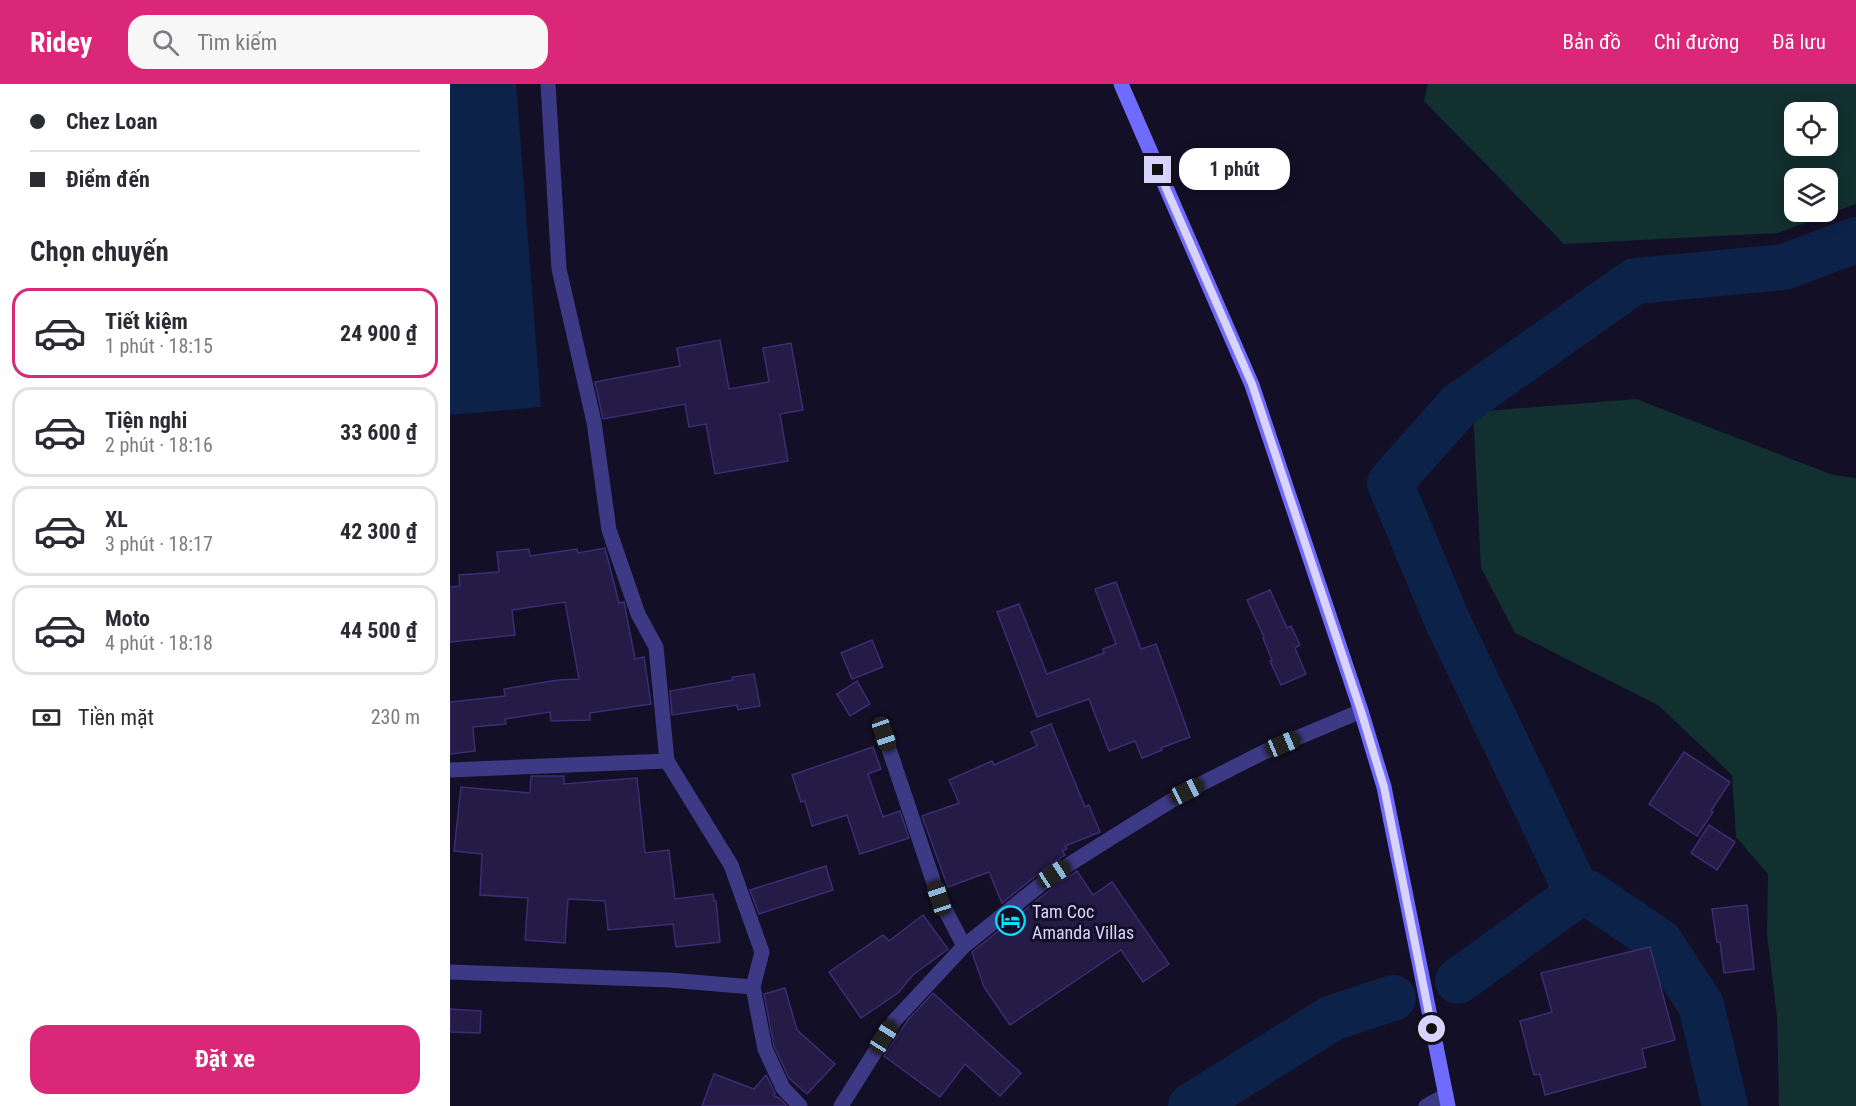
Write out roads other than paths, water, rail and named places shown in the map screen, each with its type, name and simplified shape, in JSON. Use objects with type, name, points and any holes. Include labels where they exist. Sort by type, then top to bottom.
[{"type":"main road","points":[[1121,84],[1252,384],[1361,711],[1384,787],[1447,1100]]},
{"type":"street","points":[[548,84],[560,269],[594,422],[609,530],[638,614],[656,647],[667,761],[731,865],[762,952],[753,987],[765,1049],[783,1088],[801,1106]]},
{"type":"street","points":[[841,1106],[895,1020],[964,946],[1054,874],[1187,791],[1264,752],[1361,711]]},
{"type":"street","points":[[884,734],[939,898],[964,946]]},
{"type":"street","points":[[450,770],[667,761]]},
{"type":"street","points":[[450,972],[669,980],[753,987]]},
{"type":"street","points":[[1426,1106],[1447,1100]]},
{"type":"water","points":[[450,84],[516,84],[541,407],[450,415]]},
{"type":"waterway","points":[[1458,981],[1578,894],[1447,620],[1390,483],[1459,405],[1635,281],[1784,267],[1856,240]]},
{"type":"waterway","points":[[1578,894],[1588,893],[1660,942],[1701,1005],[1725,1106]]},
{"type":"waterway","points":[[1191,1106],[1332,1018],[1393,998]]},
{"type":"place","name":"Tam Coc Amanda Villas","points":[[1011,921]]}]
